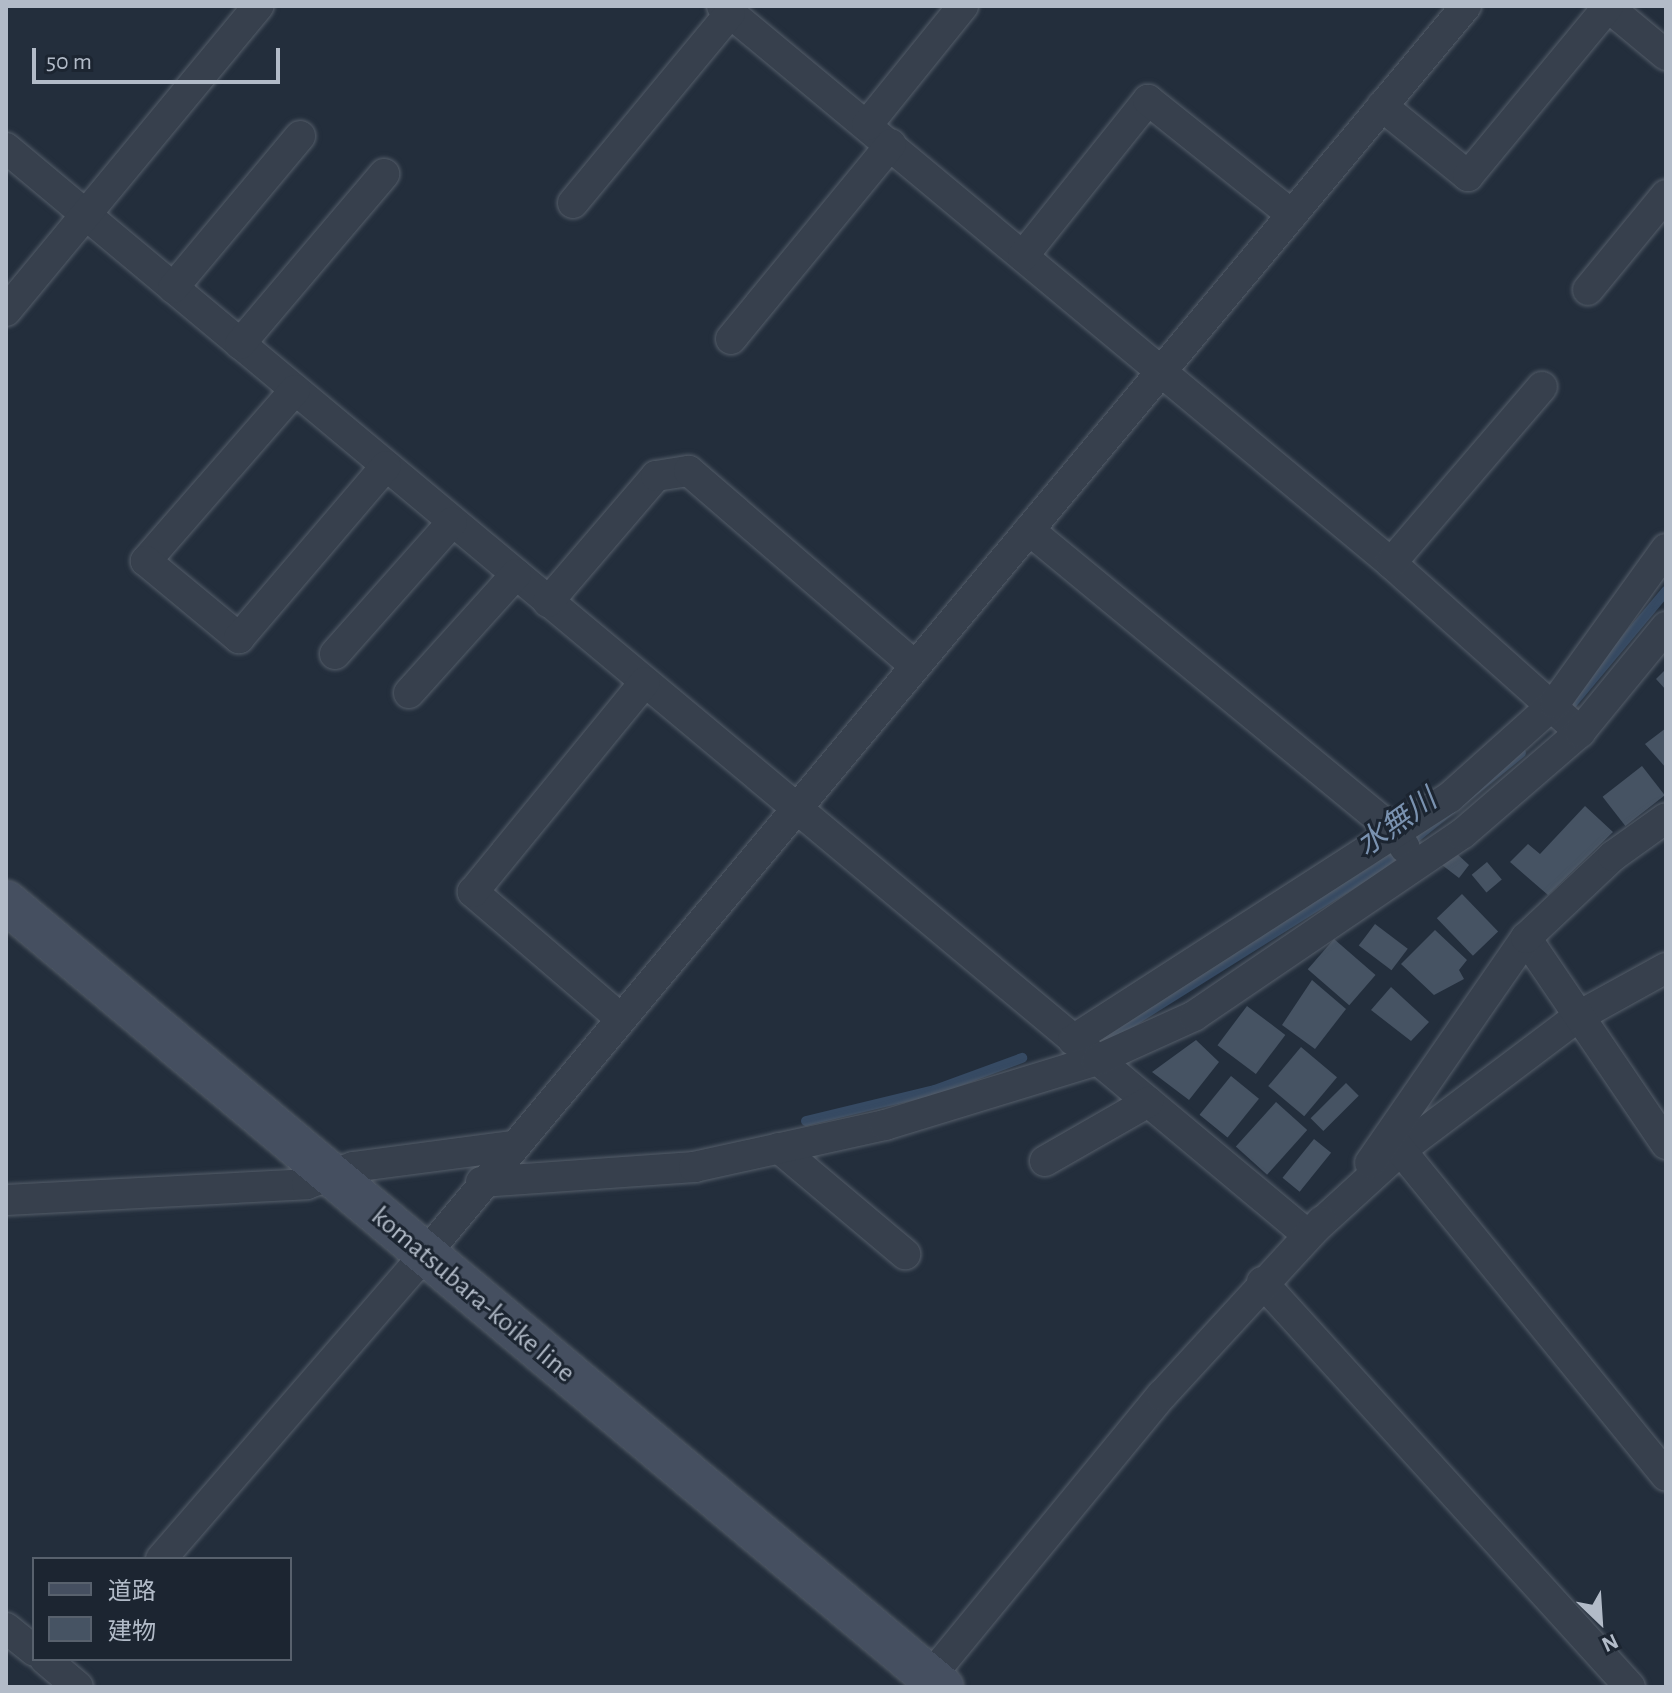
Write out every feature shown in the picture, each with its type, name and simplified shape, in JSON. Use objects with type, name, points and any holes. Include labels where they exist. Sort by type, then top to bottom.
[{"type":"main road","name":"komatsubara-koike line","points":[[6,902],[931,1684]]},
{"type":"street","points":[[6,311],[258,6]]},
{"type":"street","points":[[867,125],[963,6]]},
{"type":"street","points":[[163,1557],[423,1257],[481,1182],[1466,6]]},
{"type":"street","points":[[1382,106],[1468,176],[1617,9],[1666,55]]},
{"type":"street","points":[[573,203],[726,10],[891,144],[1391,563],[1555,703],[1580,732]]},
{"type":"street","points":[[1023,256],[1148,100],[1292,215]]},
{"type":"street","points":[[173,288],[300,136]]},
{"type":"street","points":[[731,339],[891,144]]},
{"type":"street","points":[[6,148],[1308,1235]]},
{"type":"street","points":[[240,344],[384,174]]},
{"type":"street","points":[[1588,290],[1666,195]]},
{"type":"street","points":[[1391,563],[1542,387]]},
{"type":"street","points":[[295,390],[146,561],[239,638],[386,466]]},
{"type":"street","points":[[548,602],[656,476],[689,471],[915,666]]},
{"type":"street","points":[[335,654],[452,522]]},
{"type":"street","points":[[1029,530],[1396,833],[1414,863]]},
{"type":"street","points":[[1073,1040],[1449,798],[1555,703],[1666,549]]},
{"type":"street","points":[[409,693],[516,574]]},
{"type":"street","points":[[481,1182],[694,1167],[885,1125],[1097,1060],[1194,1016],[1414,863],[1462,834],[1580,732],[1666,627]]},
{"type":"street","points":[[620,1018],[473,892],[645,682]]},
{"type":"street","points":[[931,1684],[1262,1282],[1395,1143],[1526,938],[1613,856],[1666,818]]},
{"type":"street","points":[[1526,938],[1666,1144]]},
{"type":"street","points":[[1395,1143],[1579,1016],[1666,968]]},
{"type":"street","points":[[1045,1161],[1148,1102]]},
{"type":"street","points":[[1395,1143],[1666,1476]]},
{"type":"street","points":[[6,1200],[307,1184],[333,1176],[512,1146]]},
{"type":"street","points":[[779,1148],[905,1254]]},
{"type":"street","points":[[1262,1282],[1630,1687]]},
{"type":"street","points":[[6,1628],[32,1649]]},
{"type":"building","points":[[1666,669],[1666,690],[1656,679]]},
{"type":"building","points":[[1666,728],[1666,768],[1645,744]]},
{"type":"building","points":[[1642,766],[1665,795],[1625,826],[1603,797]]},
{"type":"building","points":[[1585,806],[1613,832],[1548,895],[1510,862],[1528,844],[1540,854]]},
{"type":"building","points":[[1455,852],[1469,865],[1459,878],[1442,865]]},
{"type":"building","points":[[1487,862],[1502,880],[1486,892],[1472,875]]},
{"type":"building","points":[[1462,894],[1498,931],[1473,956],[1437,918]]},
{"type":"building","points":[[1375,924],[1408,949],[1391,970],[1359,946]]},
{"type":"building","points":[[1435,930],[1467,960],[1459,970],[1464,979],[1434,995],[1401,964]]},
{"type":"building","points":[[1334,939],[1376,975],[1349,1005],[1308,969]]},
{"type":"building","points":[[1312,980],[1346,1009],[1315,1049],[1282,1025]]},
{"type":"building","points":[[1391,987],[1429,1022],[1411,1041],[1371,1010]]},
{"type":"building","points":[[1247,1006],[1285,1035],[1256,1074],[1218,1045]]},
{"type":"building","points":[[1196,1040],[1219,1062],[1189,1100],[1152,1072]]},
{"type":"building","points":[[1301,1047],[1337,1077],[1304,1116],[1268,1086]]},
{"type":"building","points":[[1231,1076],[1259,1099],[1228,1138],[1200,1115]]},
{"type":"building","points":[[1346,1083],[1359,1096],[1323,1131],[1311,1118]]},
{"type":"building","points":[[1276,1102],[1307,1130],[1267,1175],[1236,1147]]},
{"type":"building","points":[[1314,1139],[1331,1153],[1300,1192],[1283,1178]]},
{"type":"waterway","name":"水無川","points":[[1565,712],[1666,591]]},
{"type":"waterway","name":"水無川","points":[[1108,1037],[1379,867],[1521,753]]},
{"type":"waterway","name":"水無川","points":[[806,1121],[935,1090],[1022,1058]]}]
